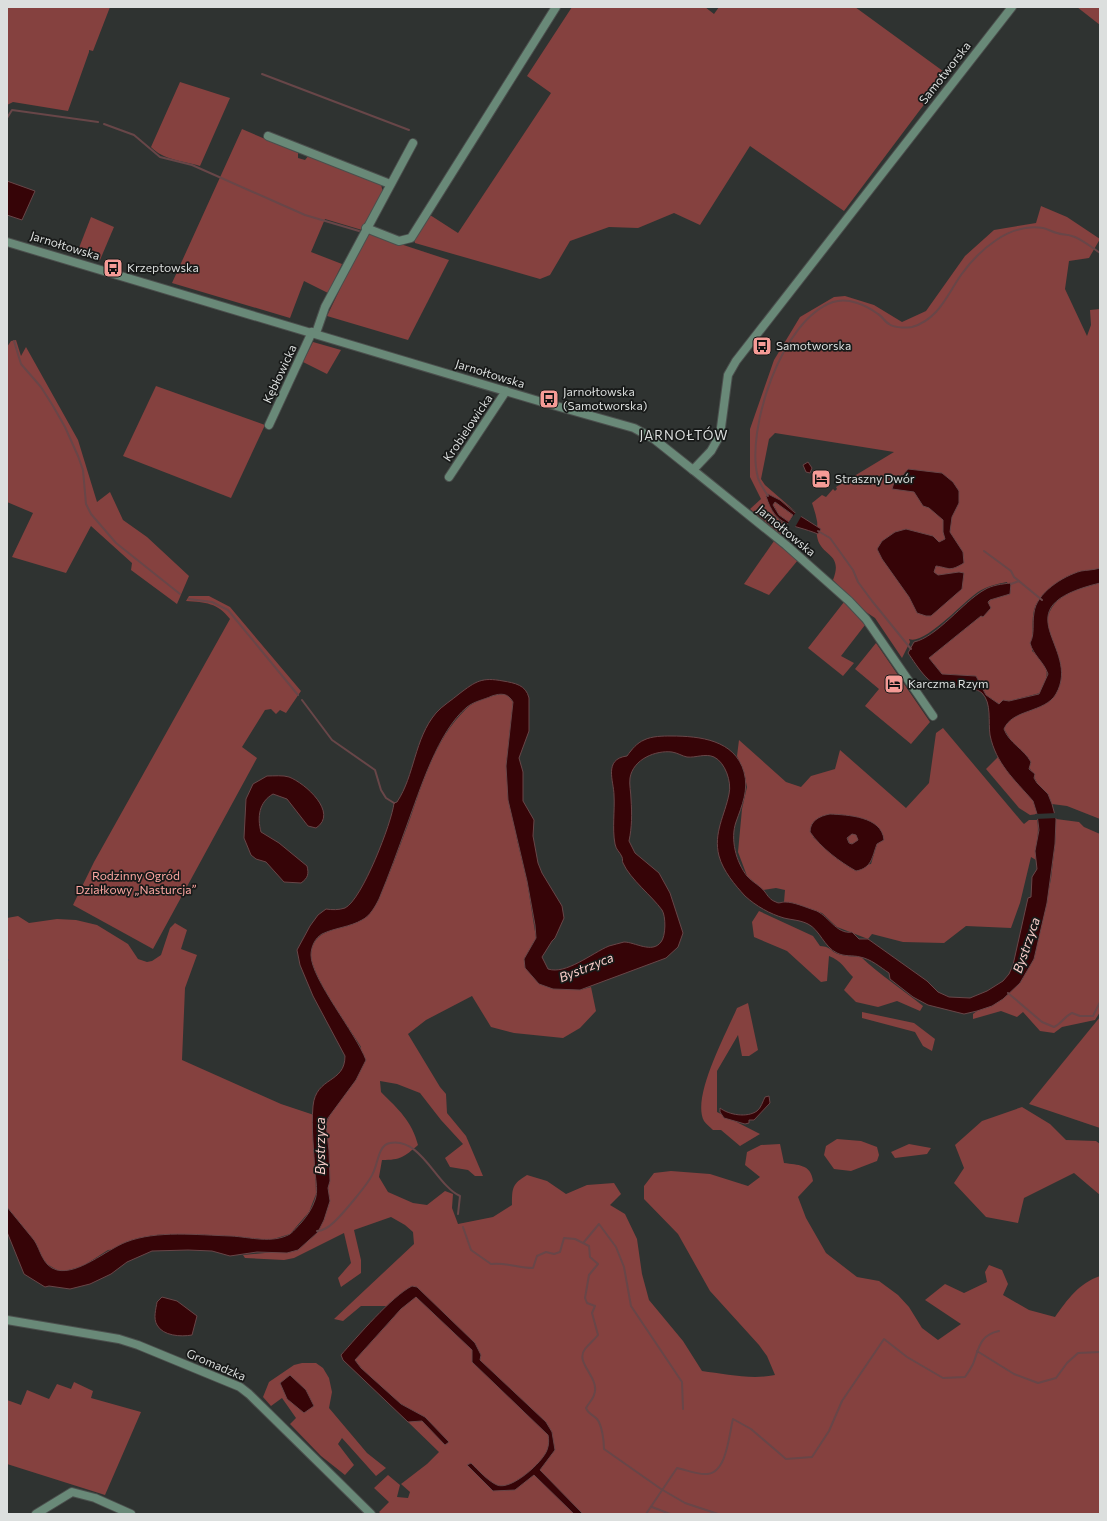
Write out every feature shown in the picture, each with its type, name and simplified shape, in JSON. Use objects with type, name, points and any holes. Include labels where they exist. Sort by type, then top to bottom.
[{"type":"street","points":[[366,228],[399,241],[411,238],[556,7]]},
{"type":"street","name":"Samotworska","points":[[693,470],[712,451],[720,435],[728,375],[736,362],[1012,7]]},
{"type":"street","points":[[268,136],[390,184]]},
{"type":"street","points":[[314,333],[325,307],[366,228],[413,143]]},
{"type":"street","name":"Jarnołtowska","points":[[7,242],[314,333],[506,392],[634,428],[654,439],[693,470],[786,545],[849,600],[866,619],[933,716]]},
{"type":"street","name":"Kębłowicka","points":[[269,425],[314,333]]},
{"type":"street","name":"Krobielowicka","points":[[449,477],[506,392]]},
{"type":"street","name":"Gromadzka","points":[[7,1320],[119,1339],[138,1345],[240,1388],[249,1394],[371,1514]]},
{"type":"street","points":[[36,1514],[72,1492],[95,1498],[131,1514]]},
{"type":"green space","points":[[7,7],[110,7],[93,51],[89,50],[68,111],[13,102],[7,105]]},
{"type":"green space","points":[[572,7],[705,7],[714,14],[719,7],[855,7],[947,74],[844,211],[750,146],[700,225],[674,213],[638,228],[609,227],[570,241],[550,275],[540,279],[415,243],[414,239],[430,215],[458,233],[551,93],[527,76]]},
{"type":"green space","points":[[1077,7],[1100,7],[1100,25]]},
{"type":"green space","points":[[180,82],[230,98],[200,166],[174,160],[161,155],[151,147]]},
{"type":"green space","points":[[242,129],[298,153],[298,158],[305,160],[309,155],[381,184],[383,193],[362,230],[325,219],[311,252],[342,264],[328,293],[304,281],[290,318],[172,283]]},
{"type":"green space","points":[[1041,206],[1067,217],[1100,239],[1089,258],[1069,261],[1065,289],[1087,336],[1091,325],[1090,310],[1100,309],[1100,568],[1061,583],[1044,595],[1038,602],[1033,615],[1032,651],[1045,665],[1047,675],[1046,680],[1040,693],[1009,701],[1003,700],[999,704],[986,695],[976,676],[942,674],[929,658],[981,616],[983,617],[990,600],[1010,594],[1007,582],[981,590],[934,630],[916,639],[909,639],[910,642],[902,658],[875,618],[866,612],[833,580],[836,571],[836,564],[834,559],[822,548],[819,543],[816,514],[812,503],[822,495],[826,497],[833,489],[835,491],[837,489],[836,487],[894,452],[775,433],[769,439],[761,479],[765,485],[796,512],[780,500],[768,494],[773,512],[782,522],[787,525],[781,535],[750,509],[761,499],[750,477],[750,429],[774,360],[800,317],[834,297],[845,296],[874,305],[902,322],[926,311],[965,256],[994,230],[1036,223]]},
{"type":"green space","points":[[91,217],[114,227],[100,260],[77,253]]},
{"type":"green space","points":[[367,233],[449,260],[408,340],[327,316]]},
{"type":"green space","points":[[16,340],[21,356],[26,347],[78,440],[97,502],[110,492],[123,520],[147,537],[189,576],[177,604],[131,570],[132,563],[91,526],[66,573],[12,557],[33,513],[7,502],[7,347],[11,341]]},
{"type":"green space","points":[[313,342],[341,350],[327,374],[303,362]]},
{"type":"green space","points":[[156,386],[265,425],[231,498],[123,456]]},
{"type":"green space","points":[[775,502],[794,516],[789,522],[779,515],[773,504]]},
{"type":"green space","points":[[774,541],[798,560],[769,595],[744,584]]},
{"type":"green space","points":[[1100,583],[1100,819],[1067,806],[1052,804],[1048,794],[1037,783],[1021,750],[1015,747],[1004,729],[1011,719],[1023,712],[1047,702],[1051,638],[1047,626],[1048,616],[1052,607],[1073,591]]},
{"type":"green space","name":"Rodzinny Ogród Działkowy „Nasturcja”","points":[[189,596],[209,596],[230,607],[301,691],[286,713],[280,710],[276,714],[271,709],[265,710],[242,747],[257,758],[153,949],[73,905],[94,862],[230,619],[221,610],[211,604],[186,601]]},
{"type":"green space","points":[[844,602],[865,625],[841,656],[854,663],[843,676],[808,648]]},
{"type":"green space","points":[[876,643],[930,722],[911,744],[865,706],[879,689],[855,669]]},
{"type":"green space","points":[[502,694],[507,695],[513,702],[506,766],[517,840],[527,881],[536,938],[524,959],[530,973],[539,984],[580,990],[591,987],[596,1011],[580,1028],[563,1038],[514,1033],[491,1027],[472,996],[426,1020],[408,1034],[440,1087],[446,1094],[447,1113],[466,1136],[483,1176],[475,1176],[468,1170],[450,1167],[445,1158],[463,1144],[441,1120],[420,1093],[397,1084],[380,1081],[381,1092],[404,1116],[412,1129],[418,1145],[402,1157],[382,1160],[379,1177],[388,1192],[413,1203],[427,1205],[445,1191],[453,1194],[452,1208],[458,1224],[493,1217],[512,1205],[512,1194],[514,1187],[518,1181],[527,1175],[547,1181],[566,1194],[587,1185],[614,1183],[621,1194],[610,1205],[625,1214],[637,1239],[642,1274],[649,1300],[683,1341],[702,1371],[729,1375],[757,1377],[775,1375],[767,1356],[759,1345],[710,1291],[678,1234],[644,1199],[644,1186],[654,1173],[671,1171],[710,1174],[748,1186],[760,1177],[745,1165],[747,1152],[761,1145],[780,1144],[784,1163],[803,1166],[810,1171],[812,1175],[813,1181],[798,1197],[806,1218],[826,1253],[857,1277],[879,1281],[898,1295],[909,1307],[922,1328],[938,1340],[961,1324],[925,1300],[945,1284],[964,1293],[987,1282],[985,1272],[989,1265],[1002,1270],[1008,1284],[1003,1295],[1029,1310],[1055,1317],[1074,1293],[1086,1283],[1100,1276],[1100,1514],[381,1514],[379,1512],[389,1502],[374,1488],[388,1475],[400,1485],[397,1497],[408,1498],[410,1492],[401,1484],[427,1464],[439,1452],[408,1422],[412,1411],[381,1388],[366,1374],[355,1360],[395,1316],[386,1306],[361,1306],[343,1321],[334,1319],[414,1244],[413,1232],[405,1225],[391,1217],[354,1230],[361,1260],[361,1273],[341,1287],[338,1278],[351,1263],[344,1233],[294,1258],[284,1260],[245,1258],[243,1255],[298,1250],[318,1232],[330,1201],[328,1188],[330,1181],[329,1151],[326,1124],[361,1047],[318,977],[311,956],[313,944],[323,934],[356,922],[367,915],[379,899],[426,775],[446,733],[466,709],[474,703]]},
{"type":"green space","points":[[943,728],[1024,824],[1029,820],[1037,820],[1038,830],[1036,860],[1031,857],[1020,903],[1011,928],[966,926],[944,943],[903,942],[872,934],[868,939],[837,927],[822,913],[784,902],[785,890],[776,888],[763,890],[747,876],[738,852],[742,809],[747,787],[744,772],[737,756],[739,740],[786,782],[801,787],[811,776],[835,769],[840,750],[906,808],[929,783],[936,733]],"holes":[[[830,814],[860,818],[873,825],[883,836],[877,844],[871,864],[849,867],[813,837],[816,821],[820,817]]]},
{"type":"green space","points":[[999,756],[1035,803],[1038,814],[1030,815],[1019,808],[986,769]]},
{"type":"green space","points":[[1056,819],[1079,822],[1084,827],[1100,834],[1100,1012],[1095,1020],[1062,1027],[1054,1033],[1040,1031],[1023,1012],[1017,1017],[1001,1011],[973,1019],[973,1014],[1020,983],[1034,959],[1051,879]]},
{"type":"green space","points":[[851,834],[855,834],[857,835],[857,843],[851,844],[848,841],[848,837]]},
{"type":"green space","points":[[759,911],[813,936],[820,946],[827,947],[835,953],[840,955],[860,956],[883,976],[923,1006],[920,1011],[897,1001],[878,1007],[856,1002],[844,990],[853,977],[840,962],[829,956],[827,981],[821,982],[787,951],[754,937],[752,922]]},
{"type":"green space","points":[[18,916],[29,923],[57,919],[76,920],[97,925],[128,944],[138,959],[147,962],[152,961],[161,955],[170,928],[175,923],[187,930],[181,949],[197,955],[185,988],[182,1060],[281,1104],[314,1115],[316,1194],[309,1212],[290,1234],[270,1240],[232,1236],[108,1250],[83,1266],[65,1271],[57,1270],[47,1264],[38,1251],[35,1242],[7,1207],[7,918]]},
{"type":"green space","points":[[748,1003],[758,1050],[749,1056],[742,1056],[738,1035],[717,1071],[717,1112],[760,1134],[740,1146],[721,1130],[713,1130],[708,1126],[704,1121],[701,1110],[702,1097],[706,1081],[719,1048],[737,1008]]},
{"type":"green space","points":[[862,1012],[914,1023],[935,1039],[932,1051],[923,1046],[915,1032],[862,1018]]},
{"type":"green space","points":[[1100,1017],[1100,1128],[1029,1104]]},
{"type":"green space","points":[[1022,1107],[1050,1124],[1066,1140],[1096,1141],[1100,1144],[1100,1195],[1074,1173],[1024,1198],[1018,1223],[986,1217],[954,1183],[964,1168],[955,1145],[982,1121]]},
{"type":"green space","points":[[837,1139],[861,1141],[877,1147],[879,1155],[877,1161],[851,1171],[834,1169],[824,1155],[826,1146]]},
{"type":"green space","points":[[909,1144],[931,1148],[927,1154],[895,1158],[891,1152]]},
{"type":"green space","points":[[302,1363],[316,1363],[323,1368],[329,1378],[332,1392],[329,1408],[367,1453],[386,1468],[376,1476],[342,1438],[338,1444],[354,1465],[345,1475],[321,1456],[290,1424],[296,1418],[282,1398],[271,1406],[263,1397],[269,1382],[294,1365]]},
{"type":"green space","points":[[74,1382],[93,1391],[91,1398],[141,1412],[105,1495],[7,1464],[7,1400],[21,1405],[27,1390],[49,1399],[57,1384],[71,1389]]},
{"type":"water","points":[[7,181],[35,191],[22,220],[7,215]]},
{"type":"water","points":[[808,462],[812,468],[810,473],[806,472],[803,465]]},
{"type":"water","points":[[908,469],[942,473],[953,482],[959,491],[959,503],[952,517],[950,532],[963,552],[964,563],[952,568],[936,566],[934,572],[938,575],[959,572],[964,573],[962,589],[931,616],[917,613],[909,597],[882,559],[877,549],[882,541],[895,532],[906,529],[933,536],[939,542],[945,539],[943,532],[943,520],[929,508],[923,506],[914,492],[892,489],[895,479],[903,475]]},
{"type":"water","points":[[768,494],[780,500],[794,512],[821,529],[818,534],[792,526],[780,519],[770,506],[766,496]],"holes":[[[775,502],[793,515],[789,522],[779,515],[773,505]]]},
{"type":"water","name":"Bystrzyca","points":[[1100,568],[1100,583],[1070,593],[1053,604],[1048,617],[1050,630],[1060,660],[1061,677],[1056,694],[1044,705],[1014,718],[1004,729],[1009,738],[1025,753],[1031,762],[1029,769],[1035,774],[1034,778],[1037,783],[1048,794],[1056,819],[1055,844],[1047,903],[1034,959],[1020,983],[1003,999],[992,1006],[964,1014],[928,1005],[913,997],[890,979],[889,973],[872,961],[860,957],[837,953],[825,943],[816,930],[808,924],[768,912],[754,903],[745,896],[730,878],[723,867],[719,856],[717,840],[718,832],[730,789],[727,773],[721,763],[714,757],[687,757],[674,752],[652,754],[640,761],[632,771],[630,780],[632,815],[629,841],[635,853],[659,873],[670,893],[683,933],[678,947],[666,958],[580,990],[553,989],[539,984],[525,968],[524,959],[536,938],[535,925],[527,881],[508,800],[506,766],[513,702],[507,695],[495,695],[467,707],[447,731],[431,762],[379,899],[372,911],[365,918],[357,922],[322,934],[315,940],[312,949],[311,955],[313,965],[318,978],[361,1049],[366,1060],[356,1080],[328,1118],[326,1124],[329,1151],[330,1181],[328,1188],[330,1201],[324,1220],[318,1232],[298,1250],[287,1253],[257,1252],[230,1256],[212,1251],[152,1251],[127,1262],[111,1274],[90,1284],[70,1289],[49,1286],[45,1287],[24,1274],[7,1232],[7,1207],[34,1240],[42,1257],[48,1265],[57,1270],[65,1271],[74,1269],[92,1261],[126,1242],[138,1238],[191,1234],[276,1239],[290,1234],[305,1218],[315,1200],[316,1194],[312,1123],[315,1096],[324,1084],[336,1076],[340,1071],[344,1065],[345,1056],[313,996],[300,965],[297,950],[310,926],[318,915],[326,909],[336,910],[345,908],[352,902],[360,891],[382,842],[394,803],[397,802],[408,780],[423,734],[429,723],[444,705],[470,686],[480,681],[496,680],[519,685],[523,687],[529,698],[529,731],[519,758],[523,772],[523,801],[534,820],[533,836],[538,863],[542,873],[562,906],[564,918],[555,938],[542,957],[548,969],[563,969],[602,949],[622,942],[653,947],[663,939],[665,926],[662,910],[626,869],[616,846],[614,838],[612,766],[620,758],[627,756],[641,741],[658,736],[682,736],[715,742],[733,753],[739,761],[744,772],[746,785],[744,797],[734,829],[735,850],[740,864],[747,876],[763,890],[769,898],[778,903],[792,903],[819,912],[841,930],[852,932],[859,939],[868,939],[927,981],[938,992],[949,997],[970,998],[987,991],[1003,981],[1009,974],[1013,965],[1028,898],[1031,897],[1032,877],[1037,869],[1035,851],[1039,830],[1037,814],[1033,801],[1001,763],[990,735],[988,707],[982,693],[968,687],[964,683],[952,688],[938,686],[926,677],[908,653],[914,642],[923,639],[941,627],[976,595],[990,587],[1011,583],[1010,594],[990,600],[988,602],[991,608],[983,617],[981,616],[929,658],[942,674],[976,676],[986,695],[999,704],[1003,700],[1009,701],[1039,694],[1048,674],[1030,643],[1033,617],[1036,606],[1045,592],[1059,581],[1074,573]]},
{"type":"water","points":[[267,776],[287,776],[296,780],[311,792],[322,807],[324,815],[322,822],[316,828],[308,826],[287,799],[273,794],[268,797],[260,810],[259,821],[261,832],[279,843],[307,866],[307,876],[301,883],[284,882],[266,862],[256,859],[251,855],[244,838],[246,799],[253,784]]},
{"type":"water","points":[[826,815],[854,816],[871,821],[877,826],[882,832],[884,840],[877,844],[868,865],[861,870],[856,871],[837,859],[814,838],[810,832],[813,822]],"holes":[[[852,834],[856,835],[858,840],[852,844],[849,843],[847,838]]]},
{"type":"water","points":[[769,1096],[770,1103],[754,1120],[749,1120],[749,1123],[745,1124],[724,1118],[720,1112],[720,1108],[738,1115],[753,1113],[760,1108],[765,1097]]},
{"type":"water","points":[[412,1286],[417,1287],[475,1343],[481,1355],[480,1360],[546,1422],[552,1432],[555,1450],[540,1470],[583,1514],[574,1514],[534,1475],[515,1490],[493,1491],[467,1465],[471,1463],[497,1485],[503,1486],[510,1484],[526,1474],[544,1455],[548,1446],[548,1435],[472,1362],[472,1350],[416,1297],[401,1309],[355,1360],[361,1368],[401,1404],[425,1417],[449,1442],[445,1445],[422,1421],[408,1422],[343,1360],[341,1355],[365,1328],[395,1298]]},
{"type":"water","points":[[162,1297],[177,1301],[197,1316],[192,1335],[173,1335],[160,1329],[155,1319],[155,1314],[157,1302]]},
{"type":"water","points":[[290,1375],[306,1390],[314,1406],[304,1413],[287,1399],[280,1383]]},
{"type":"pier","points":[[796,512],[802,515],[794,529],[786,526]]},
{"type":"pier","points":[[1057,813],[1058,818],[1035,819],[1035,814]]},
{"type":"waterway","points":[[262,74],[409,130]]},
{"type":"waterway","points":[[7,118],[12,110],[98,122]]},
{"type":"waterway","points":[[104,124],[134,135],[160,157],[192,165],[305,215],[359,231]]},
{"type":"waterway","points":[[768,496],[758,478],[755,457],[757,433],[763,406],[772,378],[783,353],[798,330],[815,312],[833,302],[845,300],[868,308],[894,326],[912,327],[921,324],[929,319],[941,306],[961,275],[976,257],[996,240],[1019,229],[1031,227],[1043,228],[1059,234],[1070,235],[1083,241],[1100,253]]},
{"type":"waterway","points":[[14,341],[21,364],[41,387],[53,406],[65,427],[78,456],[83,470],[86,504],[91,514],[116,543],[180,594]]},
{"type":"waterway","points":[[818,531],[830,538],[853,570],[858,582],[911,649]]},
{"type":"waterway","points":[[984,551],[1011,571],[1014,577],[1042,600]]},
{"type":"waterway","points":[[1011,584],[1019,581]]},
{"type":"waterway","points":[[189,599],[212,602],[228,610],[298,695]]},
{"type":"waterway","points":[[302,700],[332,740],[375,770],[381,790],[386,798],[394,803]]},
{"type":"waterway","points":[[1008,993],[1042,1022],[1054,1027],[1072,1013],[1080,1016],[1093,1016],[1100,1002]]},
{"type":"waterway","points":[[317,1231],[323,1230],[331,1224],[355,1199],[371,1177],[383,1147],[390,1143],[401,1143],[411,1147],[428,1163],[443,1182],[460,1196],[458,1214]]},
{"type":"waterway","points":[[584,1242],[599,1224],[616,1247],[624,1267],[631,1306],[682,1382],[683,1409]]},
{"type":"waterway","points":[[463,1227],[471,1250],[491,1264],[533,1268],[537,1256],[546,1252],[554,1254],[560,1252],[564,1238],[575,1239],[589,1246],[590,1257],[598,1264],[589,1275],[585,1298],[587,1303],[595,1306],[592,1313],[598,1335],[585,1349],[583,1354],[583,1360],[594,1383],[595,1389],[593,1397],[586,1408],[588,1412],[599,1422],[604,1442],[604,1449],[661,1489],[685,1503],[718,1514]]},
{"type":"waterway","points":[[646,1514],[677,1468],[707,1474],[714,1472],[719,1467],[726,1452],[733,1419],[751,1429],[786,1459],[812,1457],[829,1431],[842,1401],[884,1339],[907,1357],[943,1378],[965,1377],[973,1364],[981,1343],[987,1336],[999,1331]]},
{"type":"waterway","points":[[977,1351],[1014,1374],[1038,1383],[1056,1378],[1067,1363],[1078,1353],[1100,1352]]},
{"type":"waterway","points":[[652,1507],[670,1514]]},
{"type":"place","name":"Krzeptowska","points":[[113,268]]},
{"type":"place","name":"Samotworska","points":[[762,346]]},
{"type":"place","name":"Jarnołtowska (Samotworska)","points":[[549,399]]},
{"type":"place","name":"Straszny Dwór","points":[[821,479]]},
{"type":"place","name":"Karczma Rzym","points":[[894,684]]},
{"type":"district","name":"JARNOŁTÓW","points":[[684,435]]}]
